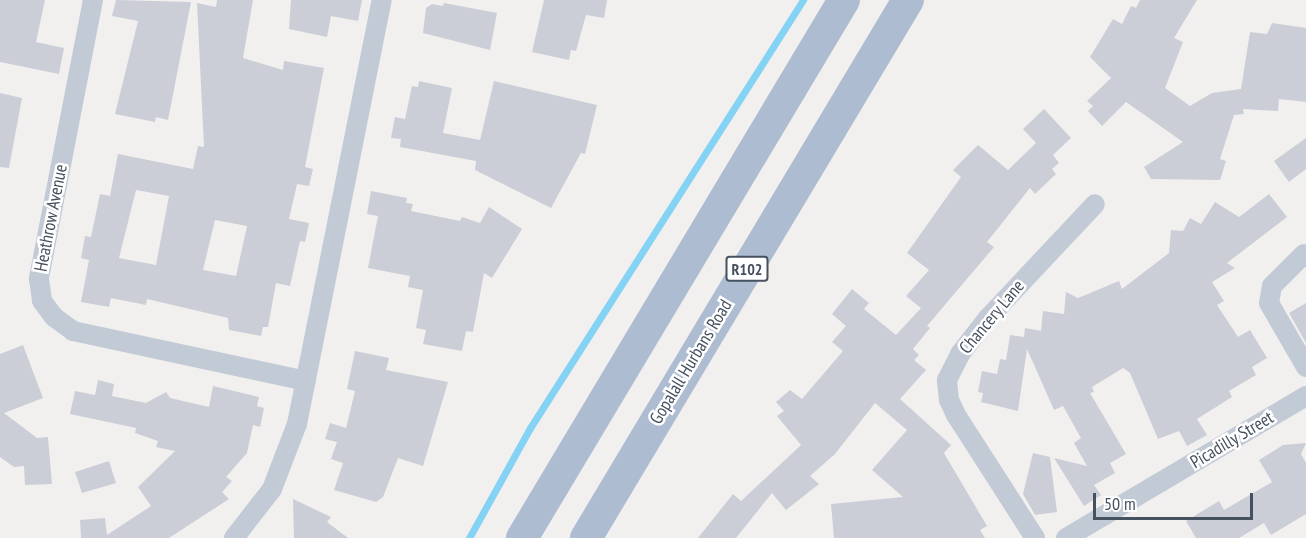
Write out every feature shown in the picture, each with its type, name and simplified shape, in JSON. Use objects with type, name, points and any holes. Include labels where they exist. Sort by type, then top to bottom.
[{"type":"main road","points":[[522,538],[844,0]]},
{"type":"main road","name":"Gopalall Hurbans Road","points":[[586,538],[908,0]]},
{"type":"street","name":"Heathrow Avenue","points":[[93,0],[39,279],[42,300],[54,317],[73,331],[306,381]]},
{"type":"street","points":[[234,538],[272,489],[297,424],[381,0]]},
{"type":"street","name":"Chancery Lane","points":[[1035,538],[956,416],[949,400],[947,380],[960,354],[988,318],[1095,204]]},
{"type":"street","points":[[1304,254],[1272,286],[1269,303],[1306,367]]},
{"type":"street","name":"Picadilly Street","points":[[1066,538],[1306,396]]},
{"type":"building","points":[[0,0],[45,0],[36,42],[64,48],[59,74],[0,62]]},
{"type":"building","points":[[116,0],[191,2],[168,120],[156,117],[155,122],[115,114],[138,21],[112,16]]},
{"type":"building","points":[[217,0],[253,0],[243,58],[283,70],[284,61],[324,68],[305,167],[313,169],[309,186],[297,184],[289,219],[309,223],[305,242],[300,241],[290,286],[276,283],[268,327],[263,327],[261,336],[229,330],[228,318],[147,299],[146,305],[111,298],[109,307],[81,302],[89,260],[81,258],[85,236],[91,237],[100,194],[110,196],[118,154],[193,169],[198,146],[204,147],[197,3],[216,7]],"holes":[[[136,190],[169,196],[156,265],[119,258]],[[215,220],[247,226],[236,276],[203,270]]]},
{"type":"building","points":[[291,0],[362,0],[358,21],[331,16],[327,37],[289,29]]},
{"type":"building","points":[[544,0],[607,0],[604,18],[586,15],[576,51],[571,50],[569,60],[532,52]]},
{"type":"building","points":[[1140,0],[1197,0],[1174,38],[1183,42],[1165,88],[1190,106],[1212,93],[1241,89],[1250,32],[1267,34],[1272,23],[1306,28],[1306,102],[1279,99],[1278,111],[1243,109],[1244,114],[1234,115],[1220,159],[1226,161],[1220,180],[1151,179],[1144,167],[1183,142],[1126,102],[1102,126],[1088,111],[1093,106],[1087,101],[1111,78],[1090,57],[1113,19],[1122,24],[1131,6],[1136,8]]},
{"type":"building","points":[[444,3],[497,13],[490,50],[423,33],[426,8],[432,4],[443,6]]},
{"type":"building","points":[[419,81],[452,88],[443,133],[480,140],[494,81],[597,105],[585,154],[581,153],[551,208],[475,170],[476,161],[400,147],[401,139],[391,138],[395,117],[405,119],[412,86],[418,87]]},
{"type":"building","points":[[0,93],[22,98],[9,168],[0,167]]},
{"type":"building","points":[[1044,109],[1071,138],[1053,155],[1059,163],[1052,169],[1056,174],[1035,194],[1030,188],[987,242],[994,247],[927,326],[930,328],[913,349],[919,355],[914,360],[926,370],[900,399],[951,445],[944,453],[987,526],[980,530],[985,538],[834,538],[831,504],[903,497],[872,470],[907,430],[875,403],[835,454],[810,476],[819,484],[786,510],[772,493],[736,538],[698,538],[733,494],[741,501],[801,445],[777,416],[784,411],[776,402],[790,390],[802,399],[843,351],[832,342],[846,326],[832,314],[852,289],[869,303],[864,309],[896,335],[921,308],[906,296],[929,270],[907,253],[961,177],[953,170],[978,145],[1008,170],[1036,143],[1023,129]]},
{"type":"building","points":[[1306,138],[1306,169],[1289,182],[1274,161]]},
{"type":"building","points":[[371,191],[407,198],[406,203],[413,204],[411,211],[460,221],[462,217],[480,223],[489,207],[522,229],[492,278],[484,273],[473,332],[466,331],[462,351],[423,344],[426,330],[416,328],[423,290],[408,287],[410,276],[368,268],[378,216],[367,214]]},
{"type":"building","points":[[1269,194],[1287,217],[1227,263],[1235,268],[1212,282],[1224,301],[1217,305],[1238,337],[1250,330],[1267,358],[1252,367],[1256,375],[1229,391],[1232,397],[1197,419],[1207,435],[1187,446],[1179,431],[1158,439],[1130,373],[1123,368],[1092,387],[1094,392],[1090,393],[1126,454],[1110,463],[1115,473],[1094,485],[1101,495],[1084,506],[1054,458],[1087,466],[1074,443],[1081,438],[1063,406],[1054,410],[1027,349],[1018,411],[981,402],[983,393],[978,392],[982,371],[997,374],[1000,359],[1006,360],[1010,335],[1024,337],[1025,328],[1041,331],[1043,311],[1064,314],[1066,292],[1078,298],[1119,281],[1122,289],[1169,253],[1171,230],[1183,231],[1190,218],[1201,224],[1215,202],[1239,217]]},
{"type":"building","points":[[1306,303],[1306,343],[1289,313]]},
{"type":"building","points":[[23,345],[43,398],[4,413],[37,438],[48,437],[52,484],[25,485],[24,466],[14,467],[0,457],[0,354]]},
{"type":"building","points":[[355,351],[389,358],[386,370],[448,382],[423,466],[398,458],[383,497],[376,502],[334,490],[343,463],[331,459],[337,442],[325,439],[330,423],[346,428],[355,391],[347,389]]},
{"type":"building","points":[[98,380],[114,384],[112,396],[146,403],[166,392],[170,398],[209,407],[213,386],[259,397],[257,406],[264,408],[260,427],[253,425],[247,453],[226,477],[232,481],[222,492],[229,499],[169,538],[81,538],[80,520],[105,518],[107,535],[151,506],[138,487],[175,451],[156,447],[158,441],[135,433],[136,428],[70,414],[75,391],[95,395]]},
{"type":"building","points":[[1306,443],[1301,454],[1306,463],[1306,514],[1271,535],[1264,523],[1239,538],[1196,538],[1186,521],[1219,501],[1224,510],[1272,482],[1259,460],[1283,445]]},
{"type":"building","points":[[1033,453],[1050,457],[1057,512],[1035,515],[1023,494]]},
{"type":"building","points":[[109,461],[116,483],[82,493],[75,472]]},
{"type":"building","points":[[293,499],[331,517],[327,522],[348,538],[294,538]]},
{"type":"waterway","points":[[469,538],[530,428],[803,0]]}]
